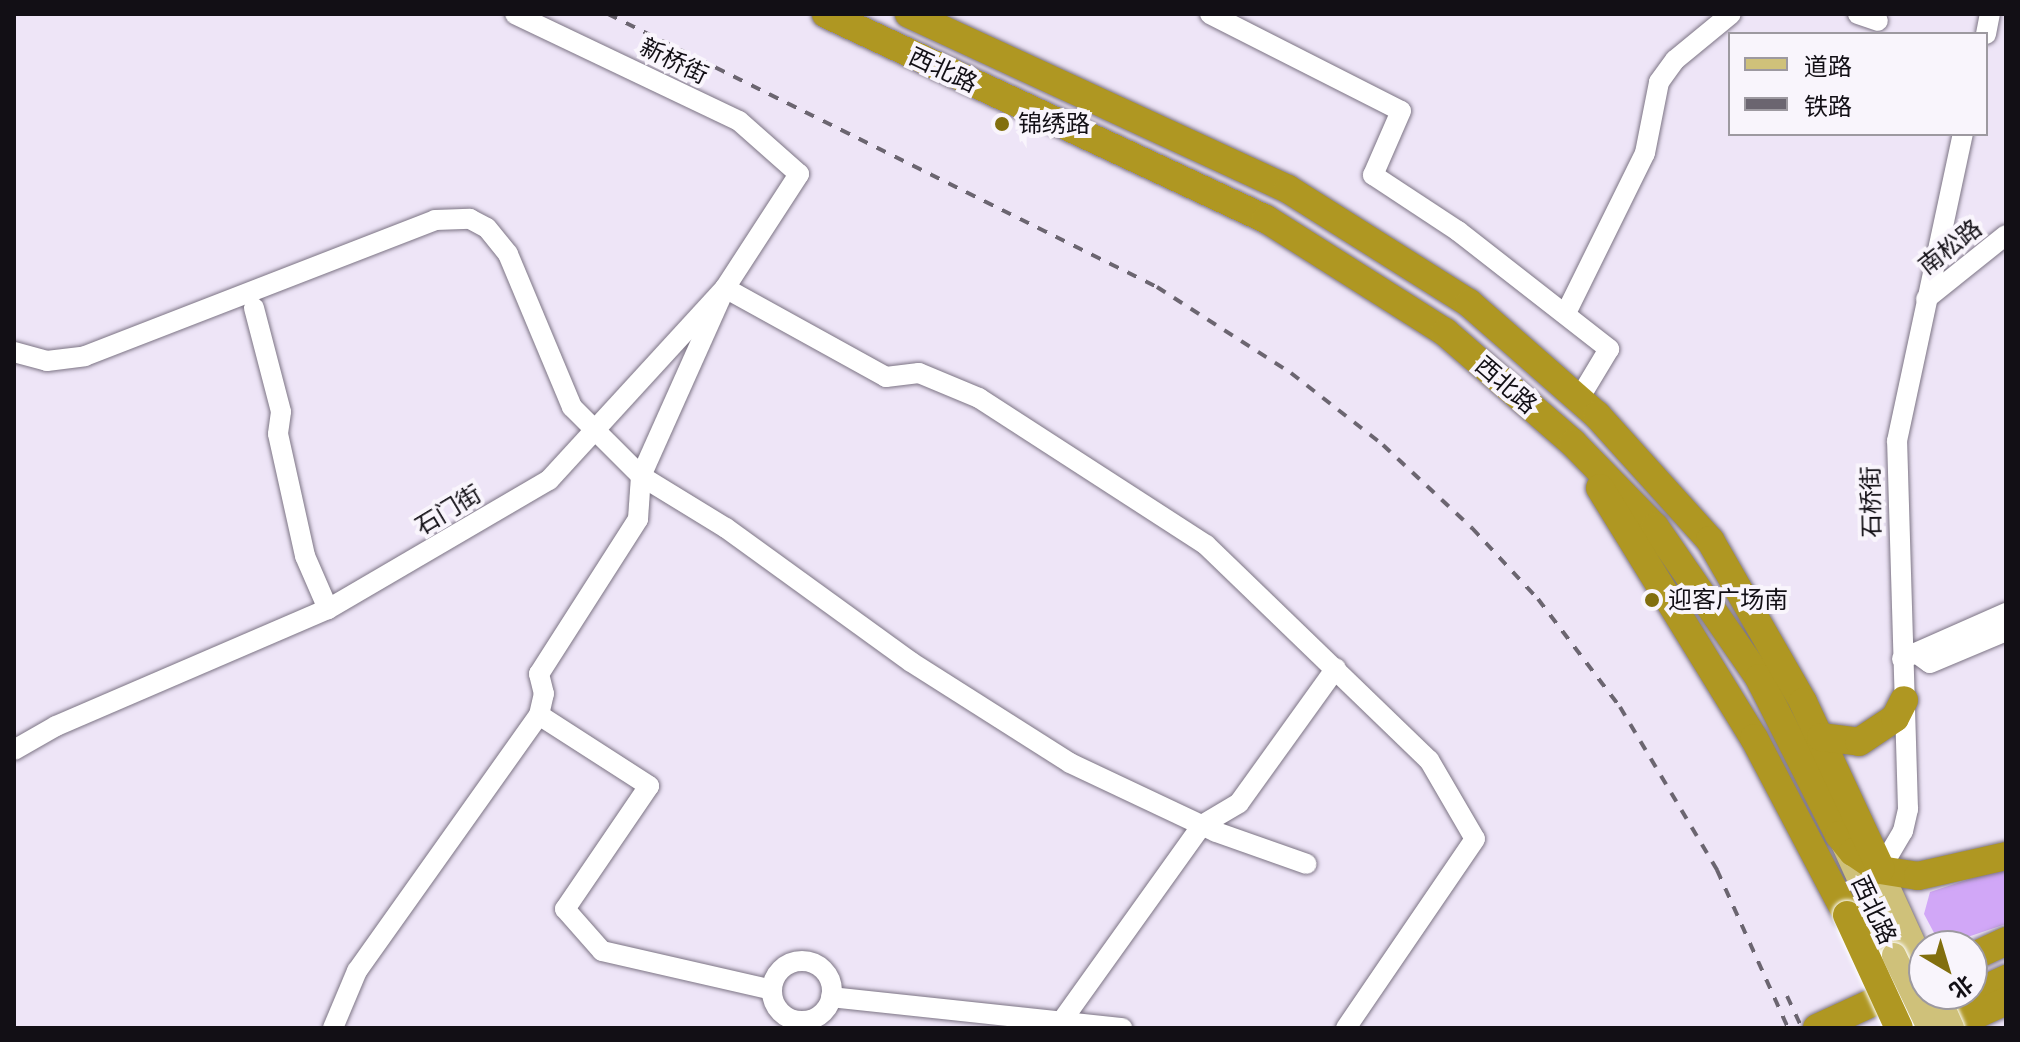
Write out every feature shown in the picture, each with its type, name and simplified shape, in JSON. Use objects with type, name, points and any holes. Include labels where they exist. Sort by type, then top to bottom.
[{"type":"highway","name":"西北路","points":[[826,14],[861,22],[1266,219],[1445,332],[1573,443],[1655,527],[1759,678],[1839,835]]},
{"type":"highway","name":"西北路","points":[[909,14],[1288,189],[1469,303],[1579,399],[1710,540],[1821,737],[1880,870]]},
{"type":"highway","points":[[1573,443],[1754,738],[1847,915],[1898,1028],[2006,979]]},
{"type":"highway","points":[[1821,737],[1859,742],[1895,718],[1904,700]]},
{"type":"highway","points":[[1839,835],[1880,870],[1918,876],[2006,856]]},
{"type":"highway","points":[[1880,870],[2006,837]]},
{"type":"highway","points":[[1817,1028],[1908,986]]},
{"type":"highway","points":[[1949,1028],[2006,1001]]},
{"type":"highway","points":[[1859,1028],[1908,1006]]},
{"type":"main road","points":[[945,14],[970,42]]},
{"type":"main road","name":"西北路","points":[[1839,835],[1908,950]]},
{"type":"main road","name":"西北路","points":[[1880,870],[1908,947]]},
{"type":"street","name":"新桥街","points":[[515,14],[739,121],[799,174]]},
{"type":"street","points":[[1210,14],[1401,111],[1373,175],[1566,313],[1609,349],[1579,399]]},
{"type":"street","points":[[1566,313],[1645,153],[1659,82],[1675,60],[1731,14]]},
{"type":"street","points":[[1858,14],[1878,21]]},
{"type":"street","name":"石桥街","points":[[1880,870],[1903,831],[1908,809],[1904,700],[1909,656],[1897,441],[1963,136]]},
{"type":"street","name":"石门街","points":[[14,750],[56,726],[328,609],[549,480],[725,288],[799,174]]},
{"type":"street","points":[[14,352],[47,361],[85,356],[435,220],[470,219],[487,228],[508,254],[572,407],[641,476],[726,528],[994,716],[1070,763],[1202,825],[1307,864]]},
{"type":"street","name":"南松路","points":[[1926,299],[2006,235]]},
{"type":"street","points":[[333,1028],[357,971],[539,715],[544,694],[539,674],[638,519],[641,476],[725,288],[886,377],[919,373],[979,398],[1206,545],[1429,760],[1475,839],[1346,1028]]},
{"type":"street","points":[[254,308],[281,412],[278,434],[305,556],[328,609]]},
{"type":"street","points":[[1909,656],[2006,613]]},
{"type":"street","points":[[1909,656],[1930,663],[2006,631]]},
{"type":"street","points":[[1061,1022],[1202,825],[1239,803],[1336,668]]},
{"type":"street","points":[[539,715],[649,786],[565,909],[602,951],[772,990]]},
{"type":"street","points":[[806,961],[824,970],[831,997],[821,1014],[793,1024],[778,1008],[772,990],[779,972],[806,961]]},
{"type":"street","points":[[831,997],[1122,1028]]},
{"type":"shaded area","points":[[2006,867],[2006,924],[1988,930],[1932,930],[1924,914],[1930,892]]},
{"type":"railway","points":[[608,14],[1157,287],[1291,373],[1383,445],[1472,528],[1538,599],[1620,707],[1717,870],[1788,1028]]},
{"type":"railway","points":[[1787,996],[1802,1028]]},
{"type":"place","name":"锦绣路","points":[[1002,124]]},
{"type":"place","name":"迎客广场南","points":[[1652,600]]}]
